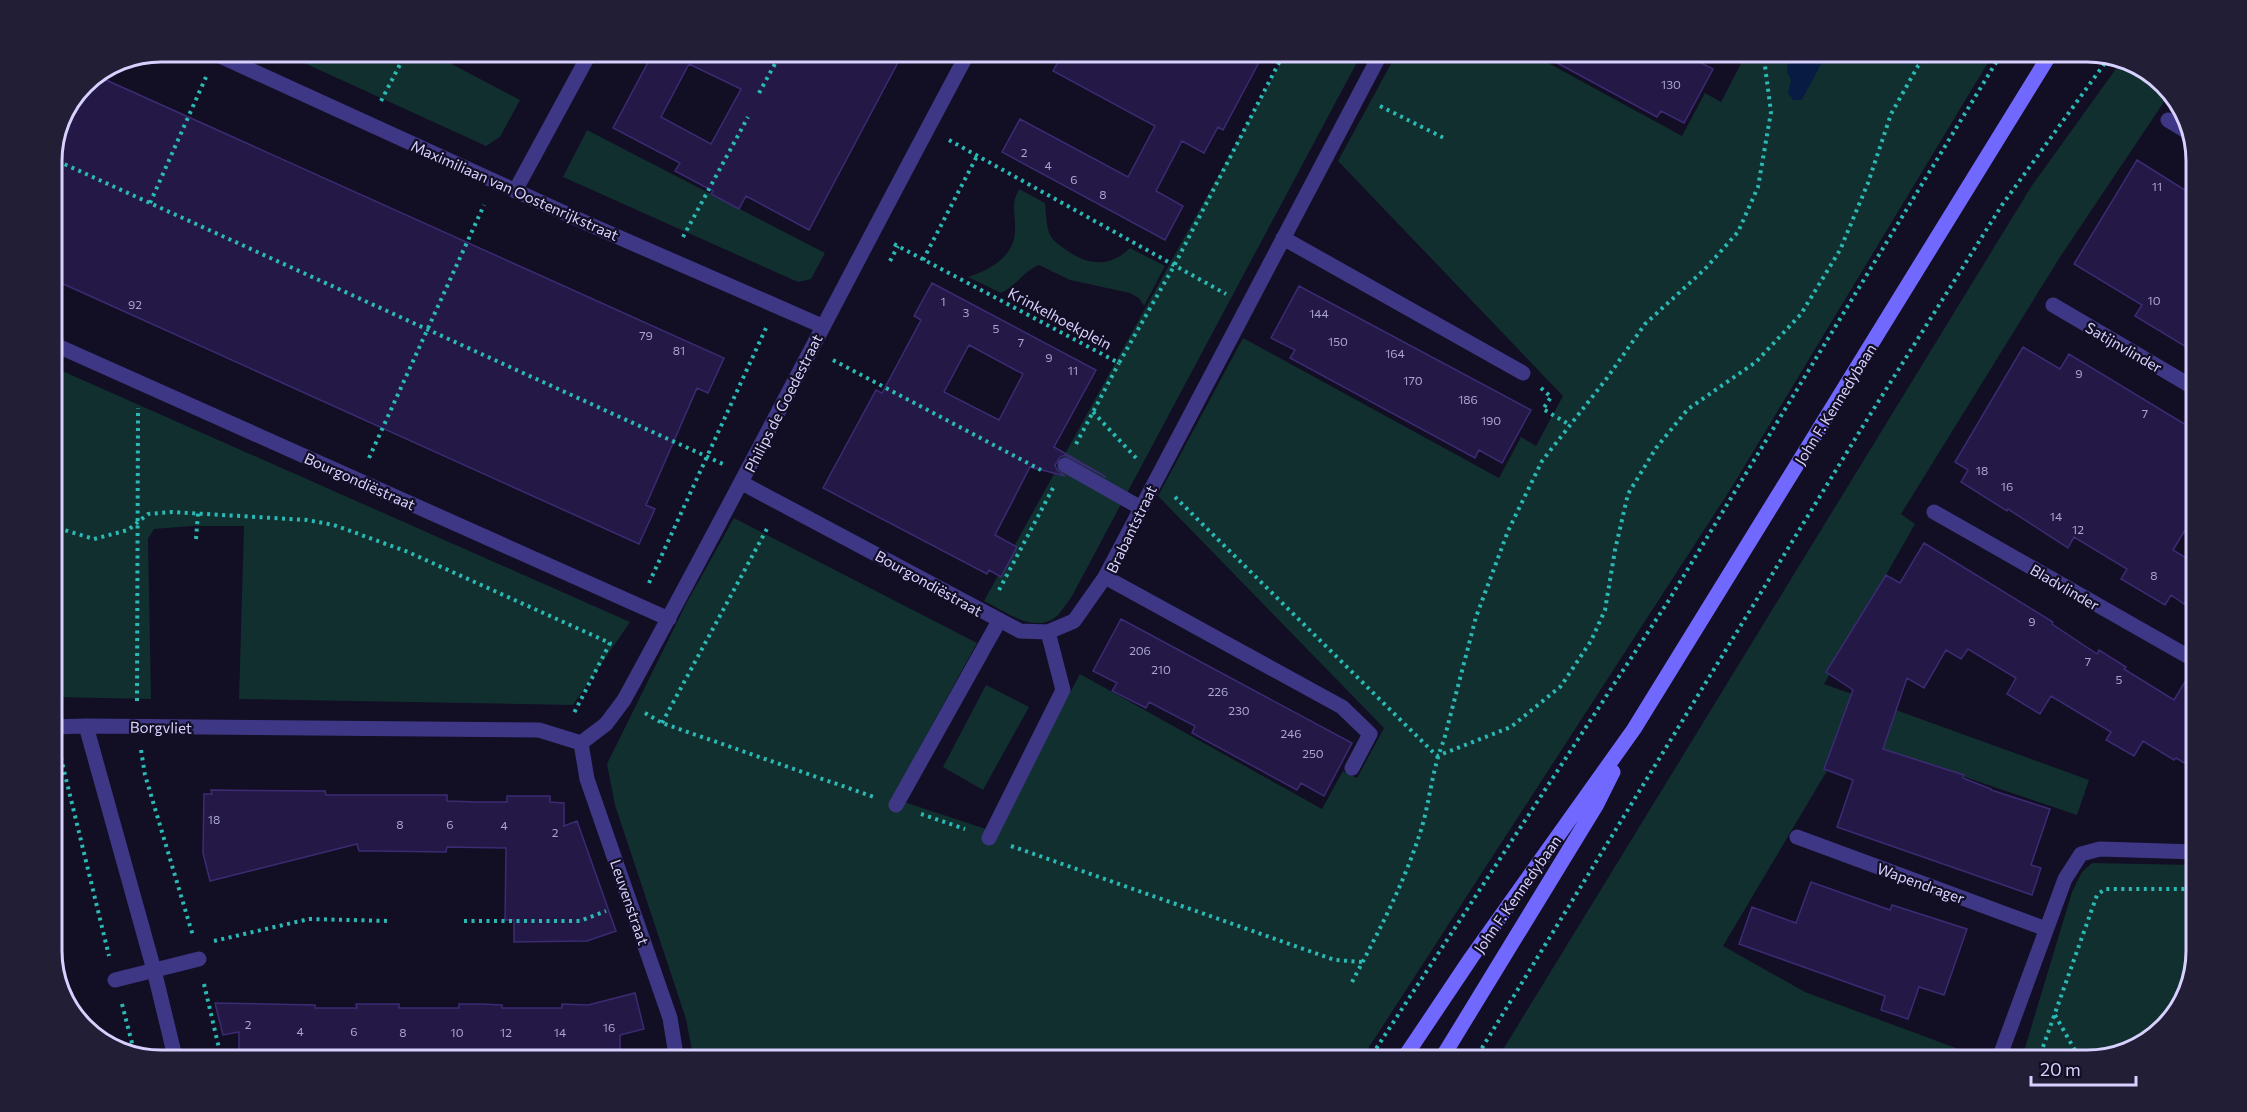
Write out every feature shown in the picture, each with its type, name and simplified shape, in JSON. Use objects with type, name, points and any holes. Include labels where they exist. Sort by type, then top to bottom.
[{"type":"main road","name":"John F. Kennedybaan","points":[[1409,1051],[1471,958],[1634,729],[2046,62]]},
{"type":"main road","name":"John F. Kennedybaan","points":[[2036,80],[2049,62]]},
{"type":"main road","name":"John F. Kennedybaan","points":[[1446,1051],[1597,804],[1634,729]]},
{"type":"street","name":"Maximiliaan van Oostenrijkstraat","points":[[236,62],[494,182],[822,326]]},
{"type":"street","points":[[515,191],[585,62]]},
{"type":"street","name":"Philips de Goedestraat","points":[[581,744],[606,724],[624,700],[744,479],[822,326],[963,62]]},
{"type":"street","name":"Brabantstraat","points":[[1352,768],[1370,734],[1342,707],[1105,577],[1376,62]]},
{"type":"street","points":[[2168,120],[2179,127]]},
{"type":"street","points":[[1283,238],[1523,373]]},
{"type":"street","name":"Satijnvlinder","points":[[2053,305],[2185,383]]},
{"type":"street","name":"Bourgondiëstraat","points":[[62,348],[669,619]]},
{"type":"street","points":[[1065,465],[1140,508]]},
{"type":"street","name":"Bourgondiëstraat","points":[[744,479],[781,503],[1020,631],[1048,632],[1074,621],[1105,577]]},
{"type":"street","name":"Bladvlinder","points":[[1934,512],[2186,655]]},
{"type":"street","points":[[896,805],[999,621]]},
{"type":"street","points":[[989,838],[1063,690],[1048,632]]},
{"type":"street","points":[[86,726],[154,970],[174,1051]]},
{"type":"street","name":"Borgvliet","points":[[62,727],[539,730],[581,744]]},
{"type":"street","name":"Leuvenstraat","points":[[581,744],[587,779],[670,1018],[675,1051]]},
{"type":"street","name":"Wapendrager","points":[[1797,837],[2046,929]]},
{"type":"street","points":[[2002,1051],[2065,879],[2080,854],[2100,849],[2186,852]]},
{"type":"street","points":[[115,980],[154,970],[197,952]]},
{"type":"path","points":[[150,203],[210,62]]},
{"type":"path","points":[[369,124],[401,62]]},
{"type":"path","points":[[759,93],[776,62]]},
{"type":"path","points":[[1174,266],[1279,62]]},
{"type":"path","points":[[1352,982],[1405,877],[1422,827],[1437,756],[1444,740],[1476,617],[1508,531],[1542,461],[1646,324],[1705,269],[1738,232],[1758,187],[1771,112],[1764,62]]},
{"type":"path","points":[[1437,756],[1511,727],[1561,686],[1591,641],[1605,610],[1615,550],[1628,494],[1656,448],[1688,409],[1756,362],[1801,314],[1840,250],[1868,183],[1891,114],[1922,62]]},
{"type":"path","points":[[1375,1051],[1669,600],[1996,62]]},
{"type":"path","points":[[1480,1051],[1851,446],[2002,205],[2105,63]]},
{"type":"path","points":[[1359,96],[1446,139]]},
{"type":"path","points":[[670,260],[748,117]]},
{"type":"path","points":[[927,128],[1247,306]]},
{"type":"path","points":[[923,260],[977,156]]},
{"type":"path","points":[[62,163],[708,455],[744,479]]},
{"type":"path","points":[[359,480],[494,182]]},
{"type":"path","name":"Krinkelhoekplein","points":[[872,232],[1119,363],[1174,266]]},
{"type":"path","points":[[639,606],[775,306]]},
{"type":"path","points":[[811,348],[1047,473]]},
{"type":"path","points":[[1523,373],[1551,397],[1543,409],[1570,425]]},
{"type":"path","points":[[146,385],[138,404],[136,726],[145,775],[197,952],[220,1051]]},
{"type":"path","points":[[1093,412],[1156,478],[1437,756]]},
{"type":"path","points":[[662,723],[781,503]]},
{"type":"path","points":[[62,529],[94,539],[128,530],[148,514],[172,512],[307,520],[333,525],[408,552],[610,643]]},
{"type":"path","points":[[196,538],[198,513]]},
{"type":"path","points":[[62,767],[133,1046]]},
{"type":"path","points":[[2042,1051],[2097,895],[2105,889],[2186,889]]},
{"type":"path","points":[[464,921],[580,921],[630,903]]},
{"type":"path","points":[[197,952],[309,920],[390,921]]},
{"type":"path","points":[[2055,1015],[2075,1051]]},
{"type":"green space","points":[[302,62],[448,62],[520,100],[500,137],[486,146]]},
{"type":"green space","points":[[1281,62],[1357,62],[1072,596],[1058,615],[1049,621],[1040,623],[1021,620],[984,601]]},
{"type":"green space","points":[[1392,62],[1546,62],[1682,136],[1705,93],[1721,102],[1742,62],[1988,62],[1730,490],[1366,1051],[692,1051],[686,1019],[615,805],[607,764],[687,602],[734,518],[977,643],[892,798],[995,832],[1080,674],[1322,809],[1343,771],[1357,778],[1384,728],[1158,496],[1243,338],[1499,478],[1521,437],[1536,446],[1563,396],[1338,161]]},
{"type":"green space","points":[[2117,67],[2142,78],[2165,100],[2060,257],[1901,514],[1915,524],[1824,684],[2089,780],[2077,815],[1847,737],[1723,946],[1805,992],[1964,1051],[1502,1051],[2031,187]]},
{"type":"green space","points":[[587,130],[825,253],[811,279],[798,282],[563,177]]},
{"type":"green space","points":[[1019,189],[1045,203],[1050,235],[1058,244],[1076,256],[1092,262],[1108,261],[1115,259],[1130,248],[1165,266],[1144,306],[1139,298],[1130,293],[1070,280],[1039,265],[1001,293],[968,277],[992,266],[1010,248],[1014,240],[1014,210]]},
{"type":"green space","points":[[62,371],[630,622],[573,705],[239,699],[244,526],[154,529],[148,539],[151,699],[62,697]]},
{"type":"green space","points":[[986,685],[1029,707],[983,790],[943,767]]},
{"type":"green space","points":[[2092,863],[2186,865],[2184,971],[2175,995],[2165,1012],[2157,1022],[2136,1037],[2100,1050],[2024,1051],[2072,892],[2082,872]]},
{"type":"water","points":[[1788,62],[1822,62],[1802,100],[1793,100],[1788,93],[1791,80],[1787,72]]},
{"type":"building","points":[[648,62],[898,62],[809,230],[746,196],[739,209],[711,194],[713,191],[675,171],[680,163],[613,128]],"holes":[[[689,64],[741,89],[711,144],[661,117]]]},
{"type":"building","points":[[1058,62],[1259,62],[1223,130],[1218,127],[1204,153],[1182,141],[1156,191],[1183,206],[1165,240],[1002,152],[1020,119],[1128,177],[1155,126],[1053,71]]},
{"type":"building","points":[[1555,62],[1700,62],[1713,69],[1684,123],[1661,111],[1657,117]]},
{"type":"building","points":[[105,79],[724,358],[708,393],[697,388],[646,505],[655,509],[639,544],[62,283],[62,154],[65,135],[82,100]]},
{"type":"building","points":[[2137,160],[2185,190],[2185,346],[2135,316],[2142,305],[2074,264]]},
{"type":"building","points":[[932,283],[1096,370],[1054,447],[1106,477],[1065,455],[1060,457],[1055,465],[1057,470],[1065,476],[1030,467],[995,535],[1017,547],[1001,577],[989,570],[987,574],[823,488],[876,390],[882,393],[921,320],[914,316]],"holes":[[[969,345],[1023,374],[999,420],[944,392]]]},
{"type":"building","points":[[1299,286],[1531,410],[1502,463],[1479,450],[1475,458],[1290,358],[1295,350],[1271,338]]},
{"type":"building","points":[[2023,347],[2060,369],[2069,354],[2185,425],[2185,529],[2173,550],[2186,558],[2184,604],[2171,595],[2165,605],[2121,579],[2127,569],[2074,537],[2068,548],[2008,509],[2007,511],[1961,482],[1968,470],[1955,462]]},
{"type":"building","points":[[1924,543],[2053,622],[2052,624],[2097,654],[2099,650],[2126,667],[2124,669],[2174,700],[2186,681],[2186,764],[2176,758],[2174,760],[2143,741],[2134,756],[2106,740],[2111,732],[2051,696],[2040,714],[2007,694],[2016,678],[1968,649],[1961,659],[1946,650],[1924,688],[1907,678],[1883,749],[1964,775],[1963,778],[1991,790],[2050,809],[2031,865],[2041,868],[2032,895],[1837,827],[1853,780],[1824,769],[1853,690],[1826,672],[1886,575],[1900,583]]},
{"type":"building","points":[[1121,619],[1352,743],[1324,796],[1301,783],[1297,790],[1192,733],[1195,726],[1149,702],[1146,708],[1112,691],[1117,683],[1093,671]]},
{"type":"building","points":[[211,790],[325,791],[326,795],[447,795],[447,801],[477,802],[507,802],[507,796],[550,796],[550,802],[564,803],[564,826],[577,821],[616,931],[587,941],[514,942],[514,920],[505,920],[506,848],[447,847],[446,852],[359,851],[357,844],[210,881],[203,853],[204,794],[212,794]]},
{"type":"building","points":[[1811,882],[1890,910],[1892,905],[1967,929],[1944,995],[1919,987],[1908,1019],[1881,1010],[1885,996],[1739,944],[1752,907],[1796,923]]},
{"type":"building","points":[[635,993],[644,1029],[620,1035],[620,1051],[239,1051],[239,1032],[223,1035],[215,1003],[315,1005],[315,1008],[357,1008],[356,1004],[399,1004],[399,1008],[459,1008],[459,1004],[502,1005],[502,1008],[562,1008],[562,1004],[588,1005]]}]
